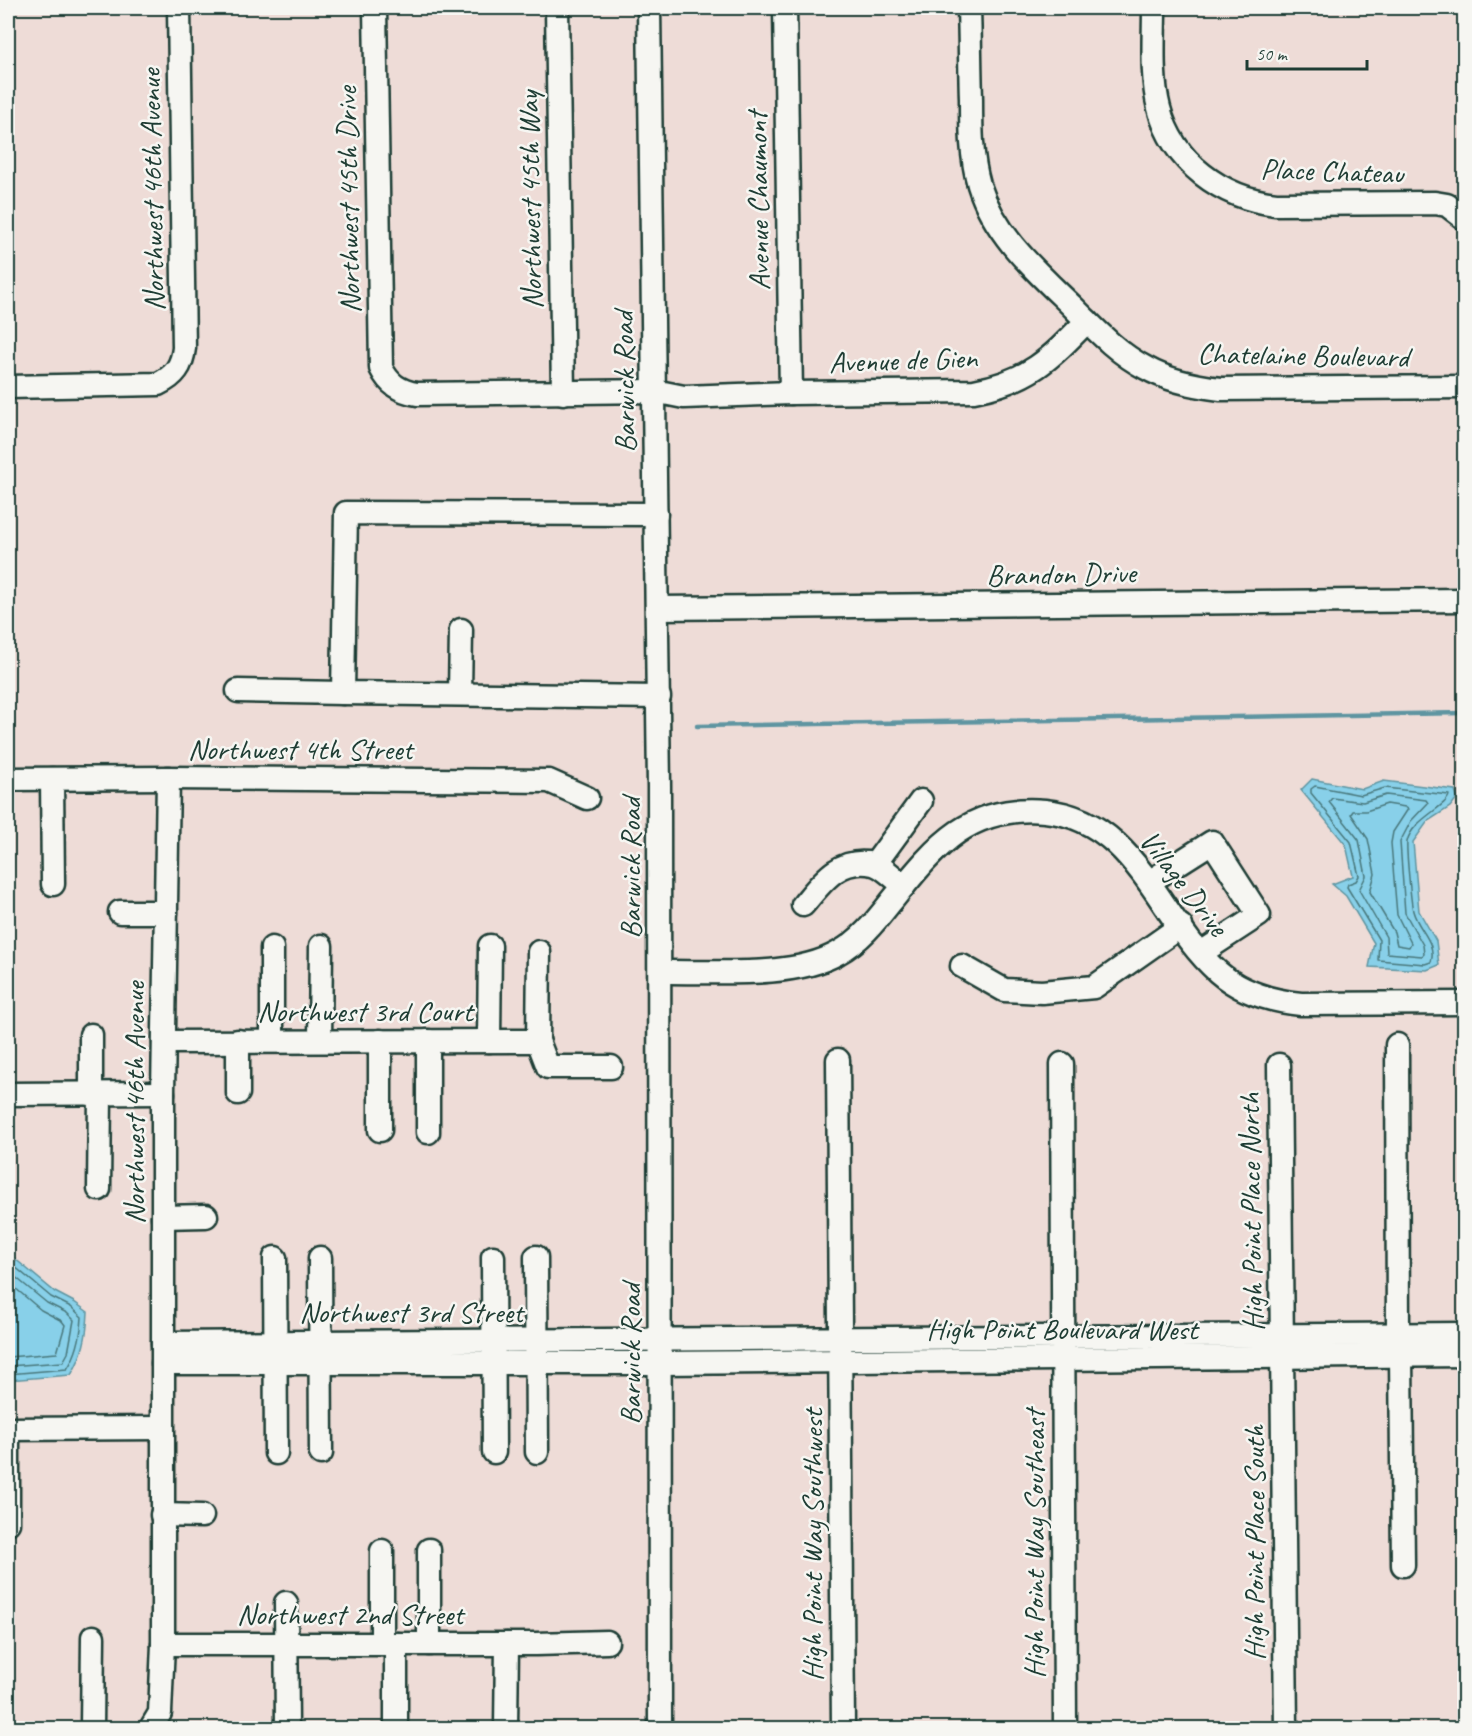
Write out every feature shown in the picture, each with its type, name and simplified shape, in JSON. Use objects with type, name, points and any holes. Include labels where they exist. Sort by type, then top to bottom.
[{"type":"street","name":"Northwest 46th Avenue","points":[[8,387],[158,384],[169,379],[183,360],[179,8]]},
{"type":"street","name":"Northwest 45th Drive","points":[[375,8],[381,368],[386,378],[395,387]]},
{"type":"street","name":"Northwest 45th Way","points":[[557,8],[563,393]]},
{"type":"street","name":"Barwick Road","points":[[649,8],[658,608],[660,1728]]},
{"type":"street","name":"Avenue Chaumont","points":[[785,8],[791,393]]},
{"type":"street","name":"Chatelaine Boulevard","points":[[969,8],[971,135],[973,160],[979,186],[993,217],[1018,253],[1124,355],[1146,369],[1170,379],[1195,386],[1221,389],[1464,387]]},
{"type":"street","name":"Place Chateau","points":[[1154,8],[1155,88],[1159,109],[1178,149],[1192,166],[1209,180],[1240,197],[1262,203],[1435,203],[1447,205],[1464,218]]},
{"type":"street","name":"Avenue de Gien","points":[[395,387],[417,394],[654,391],[678,386],[707,387],[734,395],[974,391],[1017,380],[1037,369],[1087,321]]},
{"type":"street","points":[[343,693],[345,513],[656,514]]},
{"type":"street","name":"Brandon Drive","points":[[658,608],[1464,600]]},
{"type":"street","points":[[460,694],[461,630]]},
{"type":"street","points":[[238,692],[658,697]]},
{"type":"street","name":"Northwest 46th Avenue","points":[[151,1728],[160,1713],[163,1644],[163,1093],[168,778]]},
{"type":"street","name":"Northwest 4th Street","points":[[8,779],[549,781],[587,798]]},
{"type":"street","points":[[52,779],[53,884]]},
{"type":"street","points":[[874,864],[921,801]]},
{"type":"street","name":"Village Drive","points":[[660,972],[796,969],[818,963],[856,941],[942,842],[960,829],[991,816],[1024,810],[1063,814],[1094,826],[1112,839],[1128,854],[1180,926],[1219,974],[1258,996],[1279,1002],[1301,1004],[1464,1003]]},
{"type":"street","points":[[1149,882],[1212,842],[1259,915],[1201,953]]},
{"type":"street","points":[[803,905],[827,876],[849,864],[874,864],[904,886]]},
{"type":"street","points":[[120,912],[166,912]]},
{"type":"street","points":[[962,966],[1004,990],[1042,992],[1094,987],[1180,926]]},
{"type":"street","points":[[320,1041],[321,946]]},
{"type":"street","points":[[489,1041],[490,946]]},
{"type":"street","points":[[272,948],[272,1041]]},
{"type":"street","points":[[539,952],[538,1041],[548,1067],[611,1066]]},
{"type":"street","points":[[91,1035],[96,1094],[99,1189]]},
{"type":"street","points":[[238,1041],[238,1093]]},
{"type":"street","points":[[380,1041],[380,1130]]},
{"type":"street","points":[[428,1041],[428,1132]]},
{"type":"street","name":"Northwest 3rd Court","points":[[164,1042],[538,1041]]},
{"type":"street","points":[[1397,1045],[1403,1565]]},
{"type":"street","name":"High Point Way Southwest","points":[[838,1060],[843,1728]]},
{"type":"street","name":"High Point Way Southeast","points":[[1062,1064],[1065,1728]]},
{"type":"street","name":"High Point Place North","points":[[1279,1065],[1283,1346]]},
{"type":"street","points":[[8,1094],[163,1093]]},
{"type":"street","points":[[163,1217],[206,1216]]},
{"type":"street","points":[[493,1257],[494,1452]]},
{"type":"street","points":[[536,1257],[537,1452]]},
{"type":"street","points":[[275,1258],[276,1453]]},
{"type":"street","points":[[320,1258],[321,1453]]},
{"type":"street","name":"High Point Boulevard West","points":[[660,1352],[1400,1345],[1464,1334]]},
{"type":"street","name":"High Point Boulevard West","points":[[1400,1345],[1464,1355]]},
{"type":"street","name":"High Point Place South","points":[[1283,1346],[1286,1728]]},
{"type":"street","name":"Northwest 3rd Street","points":[[163,1353],[660,1352]]},
{"type":"street","points":[[8,1429],[162,1428]]},
{"type":"street","points":[[8,1439],[8,1524]]},
{"type":"street","points":[[162,1515],[202,1516]]},
{"type":"street","points":[[429,1550],[429,1644]]},
{"type":"street","points":[[382,1551],[396,1728]]},
{"type":"street","points":[[286,1604],[287,1728]]},
{"type":"street","points":[[92,1728],[93,1637]]},
{"type":"street","name":"Northwest 2nd Street","points":[[163,1644],[606,1642]]},
{"type":"street","points":[[506,1728],[507,1644]]},
{"type":"water","points":[[1312,779],[1362,789],[1384,781],[1455,790],[1457,798],[1450,807],[1428,821],[1413,842],[1419,911],[1436,941],[1439,965],[1427,970],[1369,967],[1374,943],[1346,896],[1332,884],[1353,876],[1346,845],[1301,790]]},
{"type":"water","points":[[8,1253],[55,1292],[88,1312],[84,1345],[71,1375],[8,1380]]},
{"type":"waterway","points":[[697,726],[1464,713]]}]
